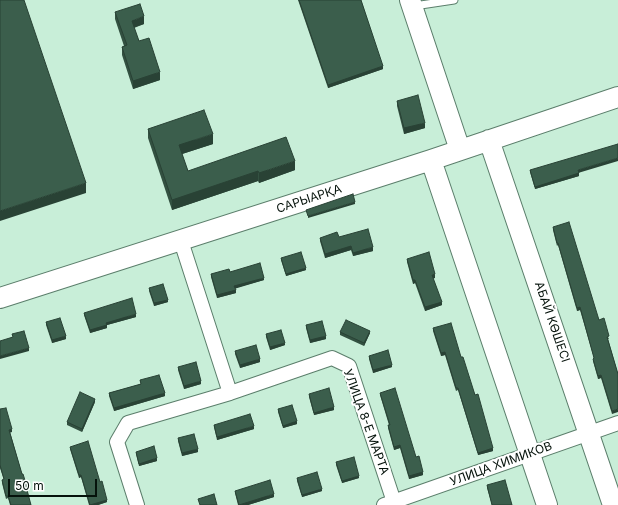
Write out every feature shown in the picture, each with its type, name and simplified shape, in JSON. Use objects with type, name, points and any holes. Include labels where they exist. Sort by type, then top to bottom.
[{"type":"street","points":[[411,3],[460,150]]},
{"type":"street","name":"САРЫАРҚА","points":[[0,298],[181,241],[618,97]]},
{"type":"street","name":"АБАЙ КӨШЕСІ","points":[[489,140],[613,505]]},
{"type":"street","points":[[430,160],[547,505]]},
{"type":"street","points":[[181,241],[230,393]]},
{"type":"street","name":"УЛИЦА 8-Е МАРТА","points":[[137,505],[117,442],[128,423],[230,393],[332,358],[349,366],[391,504]]},
{"type":"street","name":"УЛИЦА ХИМИКОВ","points":[[391,504],[589,432],[618,423]]},
{"type":"lane","points":[[411,3],[454,0]]},
{"type":"building","points":[[0,0],[24,0],[86,183],[0,211]]},
{"type":"building","points":[[299,0],[361,0],[383,66],[328,85]]},
{"type":"building","points":[[140,4],[144,16],[132,21],[139,41],[149,38],[160,72],[133,81],[122,47],[127,45],[115,12]]},
{"type":"building","points":[[418,95],[425,123],[404,128],[397,101]]},
{"type":"building","points":[[204,110],[213,134],[179,145],[188,171],[286,137],[295,161],[259,173],[258,171],[172,200],[148,129]]},
{"type":"building","points":[[618,144],[618,158],[578,170],[579,173],[535,187],[530,170]]},
{"type":"building","points":[[353,194],[355,202],[308,216],[306,210]]},
{"type":"building","points":[[569,222],[599,320],[604,318],[609,336],[607,337],[618,374],[618,409],[612,411],[601,375],[598,376],[580,307],[577,308],[553,227]]},
{"type":"building","points":[[368,229],[373,247],[353,253],[351,246],[325,254],[320,238],[337,232],[339,237]]},
{"type":"building","points":[[301,252],[306,268],[286,274],[281,258]]},
{"type":"building","points":[[429,252],[435,274],[432,275],[442,302],[425,307],[415,280],[413,280],[407,259]]},
{"type":"building","points":[[260,263],[264,278],[234,286],[236,290],[217,295],[211,274],[229,269],[230,272]]},
{"type":"building","points":[[163,284],[168,300],[154,303],[149,288]]},
{"type":"building","points":[[132,298],[136,314],[106,323],[107,325],[90,330],[84,313]]},
{"type":"building","points":[[60,318],[66,336],[52,340],[46,322]]},
{"type":"building","points":[[346,320],[370,331],[364,343],[340,332]]},
{"type":"building","points":[[322,321],[326,336],[310,340],[306,325]]},
{"type":"building","points":[[451,323],[461,357],[463,357],[475,395],[478,394],[493,448],[478,453],[458,388],[456,388],[445,352],[441,353],[433,328]]},
{"type":"building","points":[[281,330],[285,343],[270,347],[266,334]]},
{"type":"building","points":[[24,331],[29,348],[0,356],[0,341],[13,337],[12,334]]},
{"type":"building","points":[[256,345],[260,359],[240,365],[235,351]]},
{"type":"building","points":[[388,350],[392,365],[373,370],[369,356]]},
{"type":"building","points":[[196,362],[201,381],[184,386],[178,367]]},
{"type":"building","points":[[159,375],[165,393],[114,408],[109,393],[141,384],[140,380]]},
{"type":"building","points":[[329,388],[334,407],[314,413],[309,394]]},
{"type":"building","points":[[395,388],[416,457],[419,456],[423,472],[409,476],[400,445],[394,447],[388,425],[390,425],[380,393]]},
{"type":"building","points":[[80,392],[95,399],[82,429],[67,422]]},
{"type":"building","points":[[292,405],[297,421],[283,426],[278,409]]},
{"type":"building","points":[[6,408],[12,429],[9,430],[28,490],[31,505],[11,505],[8,496],[6,496],[2,480],[4,479],[0,465],[0,409]]},
{"type":"building","points":[[250,414],[254,426],[217,437],[214,425]]},
{"type":"building","points":[[194,434],[198,449],[182,453],[178,438]]},
{"type":"building","points":[[88,441],[107,500],[90,505],[81,475],[79,475],[70,447]]},
{"type":"building","points":[[154,446],[157,458],[139,464],[136,452]]},
{"type":"building","points":[[354,457],[359,476],[342,481],[336,462]]},
{"type":"building","points":[[317,472],[322,489],[302,495],[297,478]]},
{"type":"building","points":[[270,480],[274,494],[239,505],[235,491]]},
{"type":"building","points":[[505,480],[512,505],[492,505],[487,485]]},
{"type":"building","points":[[214,494],[217,505],[200,505],[198,499]]}]
